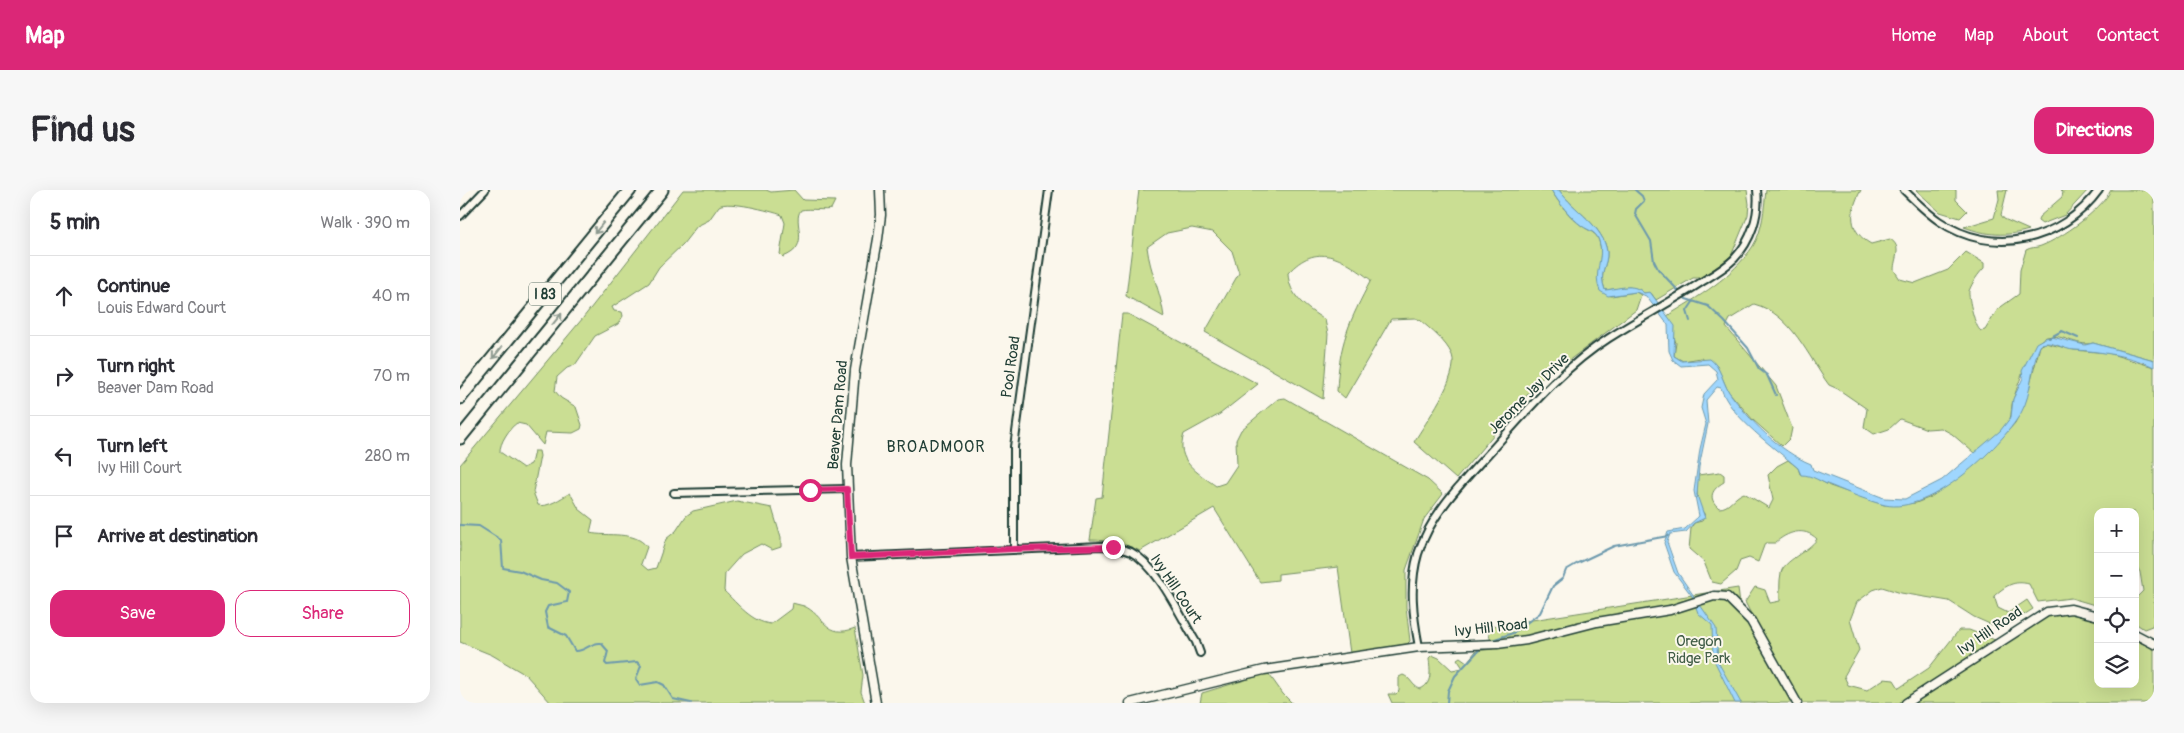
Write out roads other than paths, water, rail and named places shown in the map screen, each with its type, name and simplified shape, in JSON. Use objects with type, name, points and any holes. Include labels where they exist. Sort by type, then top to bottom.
[{"type":"highway","name":"I 83","points":[[460,398],[630,190]]},
{"type":"highway","name":"I 83","points":[[460,438],[662,190]]},
{"type":"street","points":[[460,216],[485,190]]},
{"type":"street","name":"Beaver Dam Road","points":[[876,703],[851,557],[847,489],[851,404],[878,238],[880,190]]},
{"type":"street","name":"Pool Road","points":[[1014,549],[1013,474],[1017,417],[1049,190]]},
{"type":"street","name":"Jerome Jay Drive","points":[[1419,648],[1412,606],[1414,572],[1424,538],[1441,509],[1554,382],[1608,339],[1695,286],[1733,260],[1745,244],[1757,212],[1757,190]]},
{"type":"street","points":[[1904,190],[1932,216],[1954,230],[1985,240],[2004,242],[2026,240],[2062,225],[2088,204],[2100,190]]},
{"type":"street","points":[[674,493],[847,489]]},
{"type":"street","name":"Ivy Hill Court","points":[[851,557],[1101,546],[1123,549],[1133,553],[1150,568],[1196,642],[1200,654]]},
{"type":"street","name":"Ivy Hill Road","points":[[1130,703],[1264,670],[1419,648],[1497,644],[1527,640],[1596,622],[1670,610],[1696,601],[1721,596],[1727,597],[1740,607],[1751,621],[1797,703]]},
{"type":"street","name":"Ivy Hill Road","points":[[1906,703],[2042,614],[2071,609],[2094,615]]},
{"type":"street","points":[[2139,636],[2154,644]]},
{"type":"water","points":[[1551,190],[1559,190],[1594,226],[1605,243],[1607,257],[1602,278],[1605,290],[1630,287],[1644,293],[1650,292],[1675,326],[1674,356],[1682,361],[1710,359],[1717,366],[1729,392],[1737,403],[1755,424],[1776,443],[1811,464],[1813,470],[1884,498],[1905,499],[1942,480],[2000,431],[2011,417],[2013,399],[2023,378],[2022,371],[2036,343],[2045,338],[2052,337],[2085,345],[2093,343],[2154,360],[2154,367],[2115,355],[2071,350],[2050,343],[2041,344],[2037,352],[2025,405],[1997,444],[1962,476],[1942,490],[1922,500],[1903,505],[1885,505],[1852,494],[1813,477],[1801,475],[1798,468],[1743,421],[1726,399],[1721,388],[1717,387],[1706,400],[1708,424],[1699,467],[1697,495],[1705,518],[1694,523],[1686,532],[1670,534],[1667,542],[1678,573],[1716,628],[1718,662],[1741,703],[1735,703],[1713,658],[1712,625],[1698,613],[1692,596],[1674,572],[1664,543],[1668,532],[1685,529],[1699,516],[1694,491],[1706,424],[1701,408],[1704,394],[1718,379],[1716,371],[1708,364],[1681,366],[1673,360],[1669,351],[1668,325],[1646,296],[1636,292],[1608,296],[1600,291],[1597,278],[1601,253],[1598,238],[1573,218]]},
{"type":"waterway","points":[[1635,190],[1642,196],[1644,201],[1636,209],[1635,214],[1651,241],[1654,261],[1658,269],[1686,299],[1708,306],[1724,321],[1748,348],[1759,369],[1767,375],[1776,395]]},
{"type":"waterway","points":[[1690,321],[1687,311],[1693,302]]},
{"type":"waterway","points":[[2049,338],[2062,331],[2078,338]]},
{"type":"waterway","points":[[460,525],[479,526],[501,540],[503,568],[520,571],[541,580],[557,583],[569,592],[567,602],[548,606],[545,612],[548,627],[566,636],[575,651],[601,643],[608,651],[605,663],[607,665],[637,662],[641,666],[636,679],[640,685],[658,682],[664,685],[673,699],[691,703]]},
{"type":"waterway","points":[[1489,641],[1513,633],[1540,613],[1553,586],[1563,578],[1566,570],[1614,546],[1668,536]]},
{"type":"waterway","points":[[1447,703],[1448,691],[1455,676],[1479,650]]},
{"type":"district","name":"BROADMOOR","points":[[936,447]]},
{"type":"park label","name":"Oregon Ridge Park","points":[[1699,650]]}]
